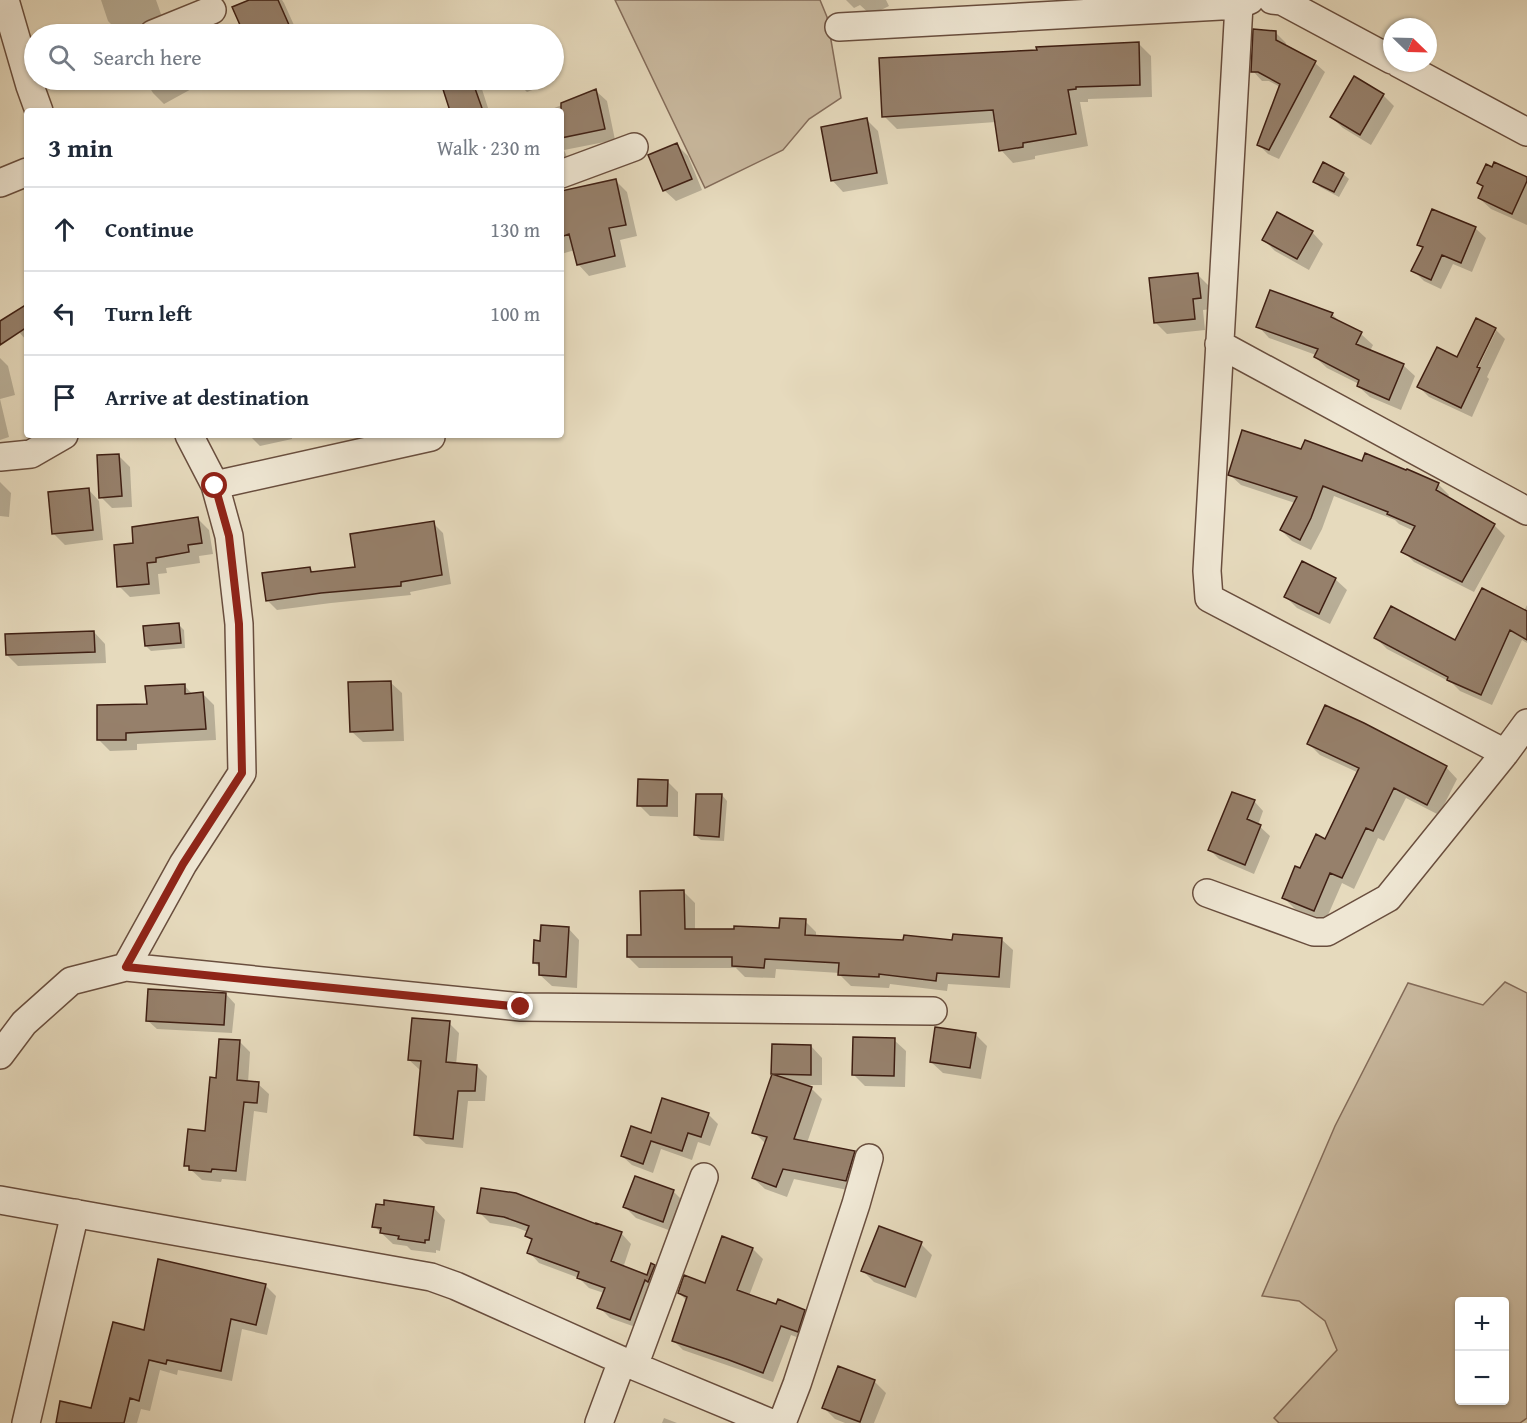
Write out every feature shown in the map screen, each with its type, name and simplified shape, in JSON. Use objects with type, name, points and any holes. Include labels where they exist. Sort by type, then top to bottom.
[{"type":"street","points":[[5,0],[24,53]]},
{"type":"street","points":[[1272,0],[1282,1],[1383,55]]},
{"type":"street","points":[[839,27],[1245,2],[1219,344],[1207,571],[1209,598],[1505,753]]},
{"type":"street","points":[[178,24],[212,10]]},
{"type":"street","points":[[1415,72],[1527,132]]},
{"type":"street","points":[[564,173],[634,147]]},
{"type":"street","points":[[0,183],[24,173]]},
{"type":"street","points":[[1219,344],[1527,511]]},
{"type":"street","points":[[0,457],[31,454],[59,438]]},
{"type":"street","points":[[126,967],[183,864],[242,773],[239,624],[229,536],[215,486],[191,438]]},
{"type":"street","points":[[215,486],[427,438]]},
{"type":"street","points":[[1207,893],[1314,932],[1328,932],[1388,898],[1527,723]]},
{"type":"street","points":[[0,1055],[24,1023],[71,981],[126,967],[521,1007],[933,1011]]},
{"type":"street","points":[[782,1423],[797,1384],[869,1158]]},
{"type":"street","points":[[599,1423],[628,1363],[704,1177]]},
{"type":"street","points":[[0,1200],[431,1277],[771,1423]]},
{"type":"street","points":[[26,1423],[75,1213]]},
{"type":"shaded area","points":[[615,0],[820,0],[827,17],[841,98],[809,119],[783,150],[705,188]]},
{"type":"shaded area","points":[[1505,982],[1527,993],[1527,1418],[1520,1423],[1279,1423],[1274,1418],[1337,1350],[1325,1321],[1299,1301],[1262,1296],[1335,1126],[1408,983],[1483,1005]]},
{"type":"building","points":[[249,0],[278,0],[289,24],[240,24],[232,7]]},
{"type":"building","points":[[1253,29],[1276,31],[1276,40],[1316,61],[1269,150],[1257,145],[1280,84],[1258,72],[1251,72]]},
{"type":"building","points":[[1139,42],[1140,85],[1076,87],[1076,89],[1068,90],[1076,134],[1023,143],[1023,147],[999,151],[993,110],[882,117],[879,58]]},
{"type":"building","points":[[1354,76],[1384,94],[1360,135],[1330,117]]},
{"type":"building","points":[[596,89],[605,129],[564,137],[564,108],[561,108],[561,103]]},
{"type":"building","points":[[443,90],[476,90],[482,108],[449,108]]},
{"type":"building","points":[[867,118],[877,173],[831,181],[821,127]]},
{"type":"building","points":[[677,143],[692,179],[663,191],[648,155]]},
{"type":"building","points":[[1323,162],[1344,173],[1334,192],[1313,182]]},
{"type":"building","points":[[1494,162],[1527,177],[1512,214],[1478,198],[1483,186],[1477,183],[1486,164],[1492,167]]},
{"type":"building","points":[[616,179],[626,225],[609,228],[615,256],[577,265],[569,234],[564,236],[564,190]]},
{"type":"building","points":[[1432,209],[1476,227],[1461,263],[1442,255],[1431,280],[1411,271],[1423,247],[1417,245]]},
{"type":"building","points":[[1277,212],[1313,231],[1297,259],[1262,240]]},
{"type":"building","points":[[1198,273],[1201,298],[1193,299],[1195,319],[1154,323],[1149,278]]},
{"type":"building","points":[[1270,290],[1333,313],[1331,317],[1362,332],[1356,344],[1404,364],[1389,400],[1357,386],[1359,380],[1314,357],[1318,349],[1256,327]]},
{"type":"building","points":[[24,306],[24,329],[0,345],[0,321]]},
{"type":"building","points":[[1476,318],[1496,328],[1461,408],[1417,387],[1437,347],[1457,357]]},
{"type":"building","points":[[1242,430],[1301,449],[1305,440],[1362,461],[1365,453],[1439,483],[1436,490],[1495,524],[1462,582],[1401,552],[1415,526],[1387,514],[1388,512],[1323,486],[1300,540],[1280,530],[1297,497],[1228,475]]},
{"type":"building","points":[[119,454],[122,496],[99,498],[97,455]]},
{"type":"building","points":[[89,488],[93,530],[52,534],[48,492]]},
{"type":"building","points":[[198,517],[202,543],[188,545],[189,552],[156,558],[156,562],[147,563],[149,584],[117,587],[114,545],[133,543],[132,527]]},
{"type":"building","points":[[434,521],[442,575],[401,582],[401,586],[321,593],[266,601],[262,573],[310,567],[311,572],[355,567],[350,534]]},
{"type":"building","points":[[1302,561],[1336,578],[1319,614],[1284,597]]},
{"type":"building","points":[[1482,588],[1527,611],[1527,640],[1510,630],[1481,695],[1447,680],[1448,677],[1374,638],[1391,606],[1455,640]]},
{"type":"building","points":[[179,623],[181,643],[145,646],[143,626]]},
{"type":"building","points":[[94,631],[95,652],[6,655],[5,634]]},
{"type":"building","points":[[391,681],[393,730],[350,732],[348,682]]},
{"type":"building","points":[[185,684],[185,694],[203,692],[206,729],[126,733],[126,740],[97,740],[97,705],[147,704],[145,686]]},
{"type":"building","points":[[1325,705],[1447,766],[1427,805],[1394,788],[1373,831],[1366,828],[1342,878],[1330,873],[1314,911],[1282,898],[1295,866],[1300,868],[1316,834],[1325,839],[1359,768],[1307,744]]},
{"type":"building","points":[[638,779],[668,780],[667,806],[637,806]]},
{"type":"building","points":[[1232,792],[1255,800],[1247,819],[1261,825],[1245,865],[1208,850]]},
{"type":"building","points":[[696,794],[722,794],[719,837],[694,835]]},
{"type":"building","points":[[684,890],[685,929],[734,929],[734,926],[779,928],[780,918],[806,919],[805,935],[903,940],[904,935],[952,940],[953,934],[1002,938],[999,977],[937,973],[936,981],[879,974],[879,977],[838,975],[839,963],[765,959],[764,968],[732,966],[732,957],[627,957],[627,935],[641,935],[640,891]]},
{"type":"building","points":[[541,925],[569,927],[566,977],[539,975],[539,963],[533,963],[534,940],[540,941]]},
{"type":"building","points":[[148,989],[226,993],[224,1025],[146,1021]]},
{"type":"building","points":[[412,1018],[450,1021],[446,1062],[477,1065],[475,1091],[458,1091],[453,1139],[414,1135],[421,1061],[408,1060]]},
{"type":"building","points":[[935,1027],[976,1033],[970,1068],[930,1062]]},
{"type":"building","points":[[853,1037],[895,1038],[894,1076],[852,1075]]},
{"type":"building","points":[[219,1039],[240,1040],[237,1080],[259,1082],[257,1103],[244,1102],[236,1171],[189,1170],[189,1166],[184,1166],[188,1129],[205,1131],[210,1077],[216,1078]]},
{"type":"building","points":[[772,1044],[811,1045],[811,1075],[771,1074]]},
{"type":"building","points":[[772,1074],[812,1087],[794,1139],[855,1151],[846,1181],[783,1169],[776,1187],[752,1178],[767,1137],[752,1133]]},
{"type":"building","points":[[662,1098],[709,1113],[701,1137],[688,1133],[682,1151],[651,1141],[643,1164],[621,1156],[631,1126],[651,1133]]},
{"type":"building","points":[[635,1176],[674,1190],[663,1222],[623,1207]]},
{"type":"building","points":[[481,1188],[516,1193],[622,1232],[611,1261],[647,1275],[651,1263],[655,1265],[648,1282],[645,1280],[630,1320],[597,1308],[605,1288],[577,1278],[579,1272],[527,1253],[532,1239],[525,1236],[529,1226],[504,1217],[477,1213]]},
{"type":"building","points":[[384,1200],[434,1207],[429,1240],[425,1240],[425,1243],[398,1239],[399,1236],[380,1233],[381,1228],[372,1227],[376,1204],[384,1205]]},
{"type":"building","points":[[879,1226],[922,1242],[905,1287],[861,1271]]},
{"type":"building","points":[[722,1236],[753,1248],[737,1290],[776,1304],[778,1299],[805,1310],[798,1332],[781,1326],[763,1373],[672,1341],[687,1297],[678,1293],[684,1275],[705,1283]]},
{"type":"building","points":[[158,1259],[266,1284],[256,1325],[231,1319],[221,1371],[167,1360],[166,1364],[149,1360],[139,1401],[130,1398],[124,1423],[56,1423],[60,1401],[91,1408],[113,1322],[144,1330]]},
{"type":"building","points":[[838,1366],[875,1380],[860,1422],[822,1408]]},
{"type":"route","points":[[215,486],[229,536],[239,624],[242,773],[183,864],[126,967],[521,1007]]}]
